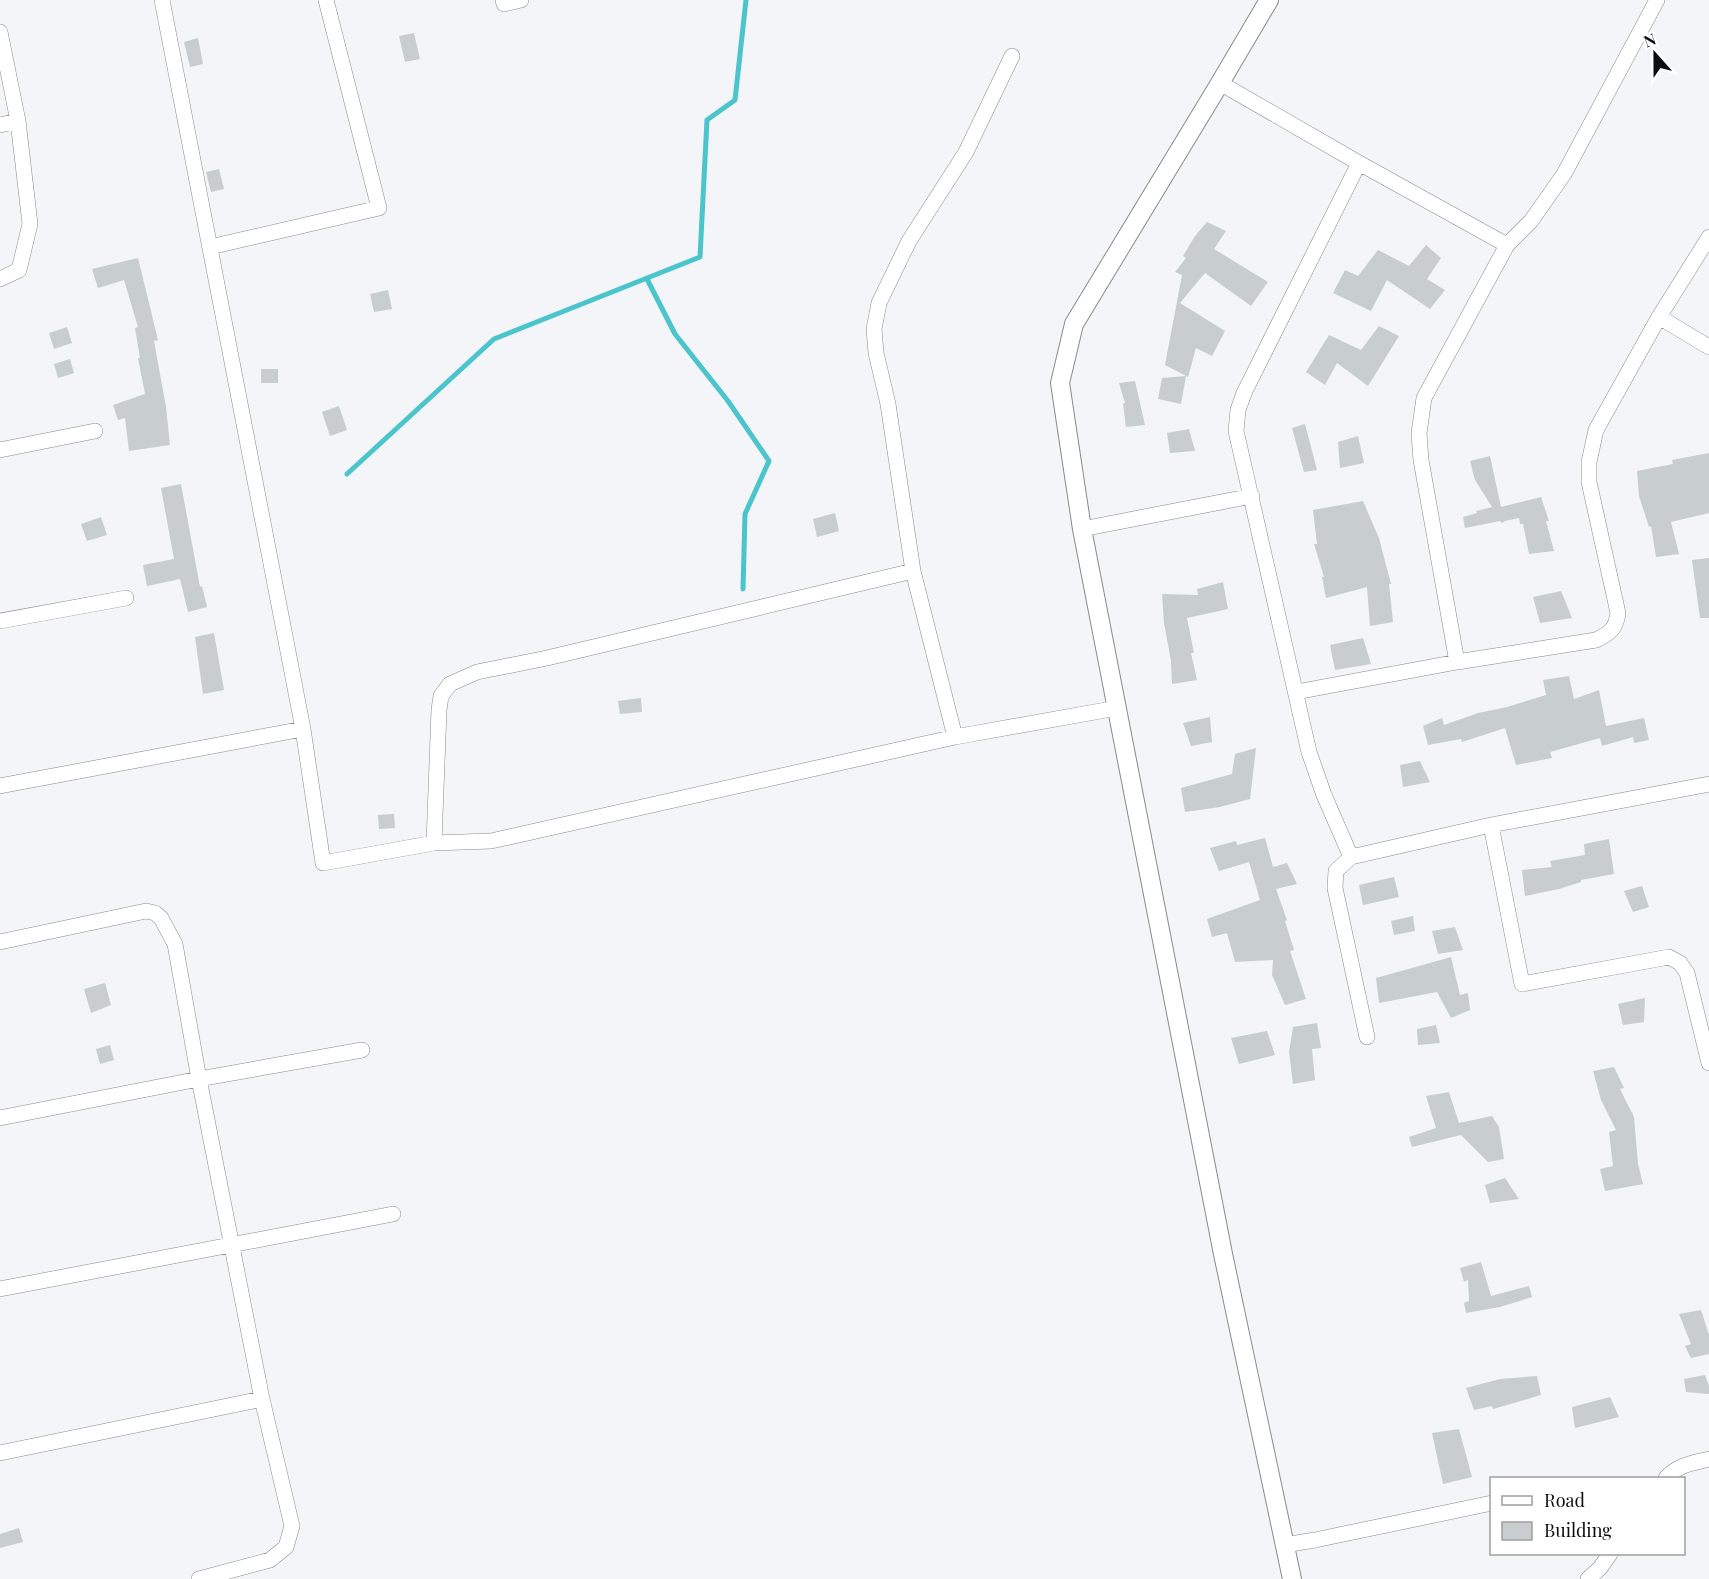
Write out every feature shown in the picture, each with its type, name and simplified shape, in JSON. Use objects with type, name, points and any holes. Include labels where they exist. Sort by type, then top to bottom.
[{"type":"street","points":[[162,0],[303,729],[323,863],[434,843],[491,841],[955,737],[1117,708]]},
{"type":"street","points":[[210,247],[379,208],[326,0]]},
{"type":"street","points":[[503,0],[504,4],[521,0]]},
{"type":"street","points":[[1269,0],[1074,324],[1060,382],[1082,529],[1223,1254],[1292,1579]]},
{"type":"street","points":[[1457,662],[1421,460],[1419,433],[1424,398],[1507,245],[1531,221],[1564,174],[1657,0]]},
{"type":"street","points":[[0,32],[18,122],[30,224],[19,270],[0,279]]},
{"type":"street","points":[[955,737],[914,571],[888,404],[876,353],[874,329],[879,303],[909,241],[966,152],[1012,56]]},
{"type":"street","points":[[1220,84],[1507,245]]},
{"type":"street","points":[[0,125],[18,122]]},
{"type":"street","points":[[1351,856],[1324,795],[1309,752],[1236,431],[1238,410],[1249,383],[1359,163]]},
{"type":"street","points":[[1296,692],[1457,662],[1596,640],[1609,634],[1616,625],[1618,613],[1589,482],[1589,462],[1596,430],[1659,317],[1709,237]]},
{"type":"street","points":[[1659,317],[1709,347]]},
{"type":"street","points":[[0,450],[95,431]]},
{"type":"street","points":[[1082,529],[1252,496]]},
{"type":"street","points":[[434,843],[439,710],[441,696],[450,684],[477,672],[547,658],[914,571]]},
{"type":"street","points":[[0,621],[126,598]]},
{"type":"street","points":[[0,786],[303,729]]},
{"type":"street","points":[[1367,1037],[1335,888],[1335,872],[1351,856],[1491,825],[1709,784]]},
{"type":"street","points":[[1491,825],[1522,984],[1669,957],[1680,963],[1687,973],[1709,1063]]},
{"type":"street","points":[[0,942],[146,911],[161,918],[175,944],[262,1399],[292,1526],[286,1547],[270,1560],[199,1579]]},
{"type":"street","points":[[0,1118],[362,1050]]},
{"type":"street","points":[[0,1289],[393,1214]]},
{"type":"street","points":[[0,1453],[262,1399]]},
{"type":"street","points":[[1668,1477],[1685,1465],[1709,1459]]},
{"type":"street","points":[[1284,1545],[1490,1503]]},
{"type":"street","points":[[1588,1579],[1609,1555]]},
{"type":"building","points":[[414,33],[420,59],[405,62],[399,36]]},
{"type":"building","points":[[198,38],[203,64],[190,67],[184,42]]},
{"type":"building","points":[[219,169],[224,189],[211,192],[206,172]]},
{"type":"building","points":[[1207,222],[1226,231],[1214,249],[1268,282],[1251,306],[1205,273],[1180,303],[1225,331],[1212,356],[1196,348],[1188,377],[1165,365],[1182,275],[1175,272],[1186,258],[1183,256],[1195,236]]},
{"type":"building","points":[[1426,245],[1441,258],[1427,279],[1445,290],[1430,309],[1387,280],[1371,311],[1333,293],[1345,270],[1358,276],[1378,250],[1409,266]]},
{"type":"building","points":[[138,258],[158,340],[154,341],[166,407],[170,445],[129,451],[125,418],[118,420],[113,405],[145,394],[138,358],[140,358],[135,328],[138,327],[124,280],[98,288],[92,269]]},
{"type":"building","points":[[388,290],[392,309],[374,312],[370,294]]},
{"type":"building","points":[[1379,326],[1399,336],[1368,386],[1337,363],[1325,385],[1306,372],[1329,335],[1361,350]]},
{"type":"building","points":[[67,327],[72,343],[54,349],[49,333]]},
{"type":"building","points":[[70,359],[74,373],[58,378],[54,364]]},
{"type":"building","points":[[261,369],[278,369],[278,383],[261,383]]},
{"type":"building","points":[[1186,376],[1181,404],[1158,399],[1162,378]]},
{"type":"building","points":[[1135,381],[1145,425],[1126,427],[1123,404],[1125,403],[1119,383]]},
{"type":"building","points":[[339,406],[347,430],[330,436],[322,412]]},
{"type":"building","points":[[1305,424],[1317,470],[1304,472],[1292,428]]},
{"type":"building","points":[[1189,429],[1195,451],[1170,453],[1167,433]]},
{"type":"building","points":[[1358,436],[1364,463],[1340,468],[1338,442]]},
{"type":"building","points":[[1709,453],[1709,513],[1671,522],[1679,554],[1656,557],[1651,526],[1649,527],[1639,496],[1637,471],[1673,464],[1672,460]]},
{"type":"building","points":[[1490,456],[1501,507],[1541,497],[1549,521],[1546,521],[1554,551],[1529,554],[1523,524],[1520,524],[1519,518],[1502,523],[1500,521],[1465,528],[1463,517],[1492,507],[1475,480],[1470,461]]},
{"type":"building","points":[[181,484],[200,587],[202,586],[207,607],[188,612],[180,579],[147,586],[143,565],[174,559],[161,488]]},
{"type":"building","points":[[1363,501],[1379,538],[1391,584],[1389,584],[1393,622],[1370,626],[1367,587],[1326,598],[1322,577],[1324,577],[1314,544],[1317,544],[1313,510]]},
{"type":"building","points":[[835,513],[839,531],[817,537],[813,519]]},
{"type":"building","points":[[101,517],[107,535],[87,541],[81,524]]},
{"type":"building","points":[[1709,558],[1709,618],[1700,618],[1692,560]]},
{"type":"building","points":[[1223,582],[1228,609],[1187,618],[1197,680],[1172,684],[1162,594],[1198,595],[1197,589]]},
{"type":"building","points":[[1561,591],[1572,618],[1540,623],[1533,597]]},
{"type":"building","points":[[214,633],[224,690],[203,694],[195,637]]},
{"type":"building","points":[[1363,638],[1371,664],[1335,670],[1330,645]]},
{"type":"building","points":[[1569,676],[1574,699],[1599,690],[1606,726],[1644,718],[1649,740],[1634,743],[1633,737],[1602,746],[1600,738],[1550,752],[1552,758],[1516,765],[1505,728],[1462,742],[1461,739],[1428,745],[1423,726],[1442,718],[1444,725],[1478,713],[1546,695],[1543,680]]},
{"type":"building","points":[[641,698],[642,712],[620,714],[618,701]]},
{"type":"building","points":[[1210,717],[1212,742],[1191,746],[1183,723]]},
{"type":"building","points":[[1256,748],[1250,799],[1220,807],[1185,812],[1181,788],[1232,774],[1235,754]]},
{"type":"building","points":[[1420,761],[1430,782],[1403,787],[1400,765]]},
{"type":"building","points":[[394,814],[395,828],[379,829],[378,815]]},
{"type":"building","points":[[1265,838],[1273,867],[1287,863],[1297,884],[1276,889],[1294,950],[1290,951],[1306,999],[1285,1005],[1272,975],[1273,960],[1235,962],[1227,933],[1212,937],[1207,919],[1260,900],[1249,862],[1219,871],[1210,848],[1236,841],[1237,845]]},
{"type":"building","points":[[1609,839],[1614,874],[1581,880],[1581,882],[1559,889],[1525,896],[1522,870],[1552,867],[1550,861],[1585,855],[1584,844]]},
{"type":"building","points":[[1394,877],[1399,897],[1363,905],[1359,885]]},
{"type":"building","points":[[1642,886],[1649,907],[1633,912],[1624,891]]},
{"type":"building","points":[[1413,916],[1415,931],[1394,935],[1391,921]]},
{"type":"building","points":[[1455,927],[1463,950],[1438,954],[1432,931]]},
{"type":"building","points":[[1451,957],[1460,995],[1468,993],[1470,1010],[1451,1018],[1437,992],[1379,1003],[1376,978]]},
{"type":"building","points":[[105,983],[111,1005],[91,1013],[84,989]]},
{"type":"building","points":[[1645,998],[1644,1022],[1623,1025],[1618,1004]]},
{"type":"building","points":[[1317,1023],[1321,1048],[1312,1049],[1315,1080],[1293,1084],[1289,1052],[1293,1027]]},
{"type":"building","points":[[1436,1025],[1440,1043],[1418,1045],[1417,1029]]},
{"type":"building","points":[[1267,1031],[1275,1055],[1239,1064],[1231,1038]]},
{"type":"building","points":[[110,1045],[114,1060],[100,1064],[96,1049]]},
{"type":"building","points":[[1614,1067],[1624,1088],[1620,1089],[1634,1117],[1638,1164],[1643,1184],[1605,1191],[1600,1169],[1613,1166],[1609,1132],[1616,1130],[1601,1100],[1593,1071]]},
{"type":"building","points":[[1449,1092],[1459,1123],[1492,1116],[1499,1127],[1504,1159],[1488,1162],[1461,1135],[1412,1147],[1409,1137],[1436,1128],[1426,1096]]},
{"type":"building","points":[[1505,1178],[1519,1199],[1490,1203],[1485,1185]]},
{"type":"building","points":[[1481,1262],[1491,1296],[1529,1286],[1532,1297],[1500,1307],[1466,1313],[1464,1303],[1469,1301],[1468,1280],[1464,1282],[1460,1268]]},
{"type":"building","points":[[1701,1310],[1709,1335],[1709,1354],[1691,1358],[1685,1346],[1691,1344],[1679,1314]]},
{"type":"building","points":[[1705,1375],[1709,1394],[1686,1392],[1684,1379]]},
{"type":"building","points":[[1537,1376],[1541,1395],[1493,1409],[1492,1406],[1474,1410],[1466,1388],[1500,1379]]},
{"type":"building","points":[[1610,1397],[1619,1417],[1575,1428],[1572,1407]]},
{"type":"building","points":[[1459,1429],[1472,1477],[1443,1484],[1432,1433]]},
{"type":"building","points":[[19,1528],[23,1542],[0,1548],[0,1534]]},
{"type":"waterway","points":[[347,474],[494,339],[700,257],[707,120],[735,100],[746,0]]},
{"type":"waterway","points":[[647,279],[675,334],[728,401],[769,461],[745,514],[743,589]]}]
